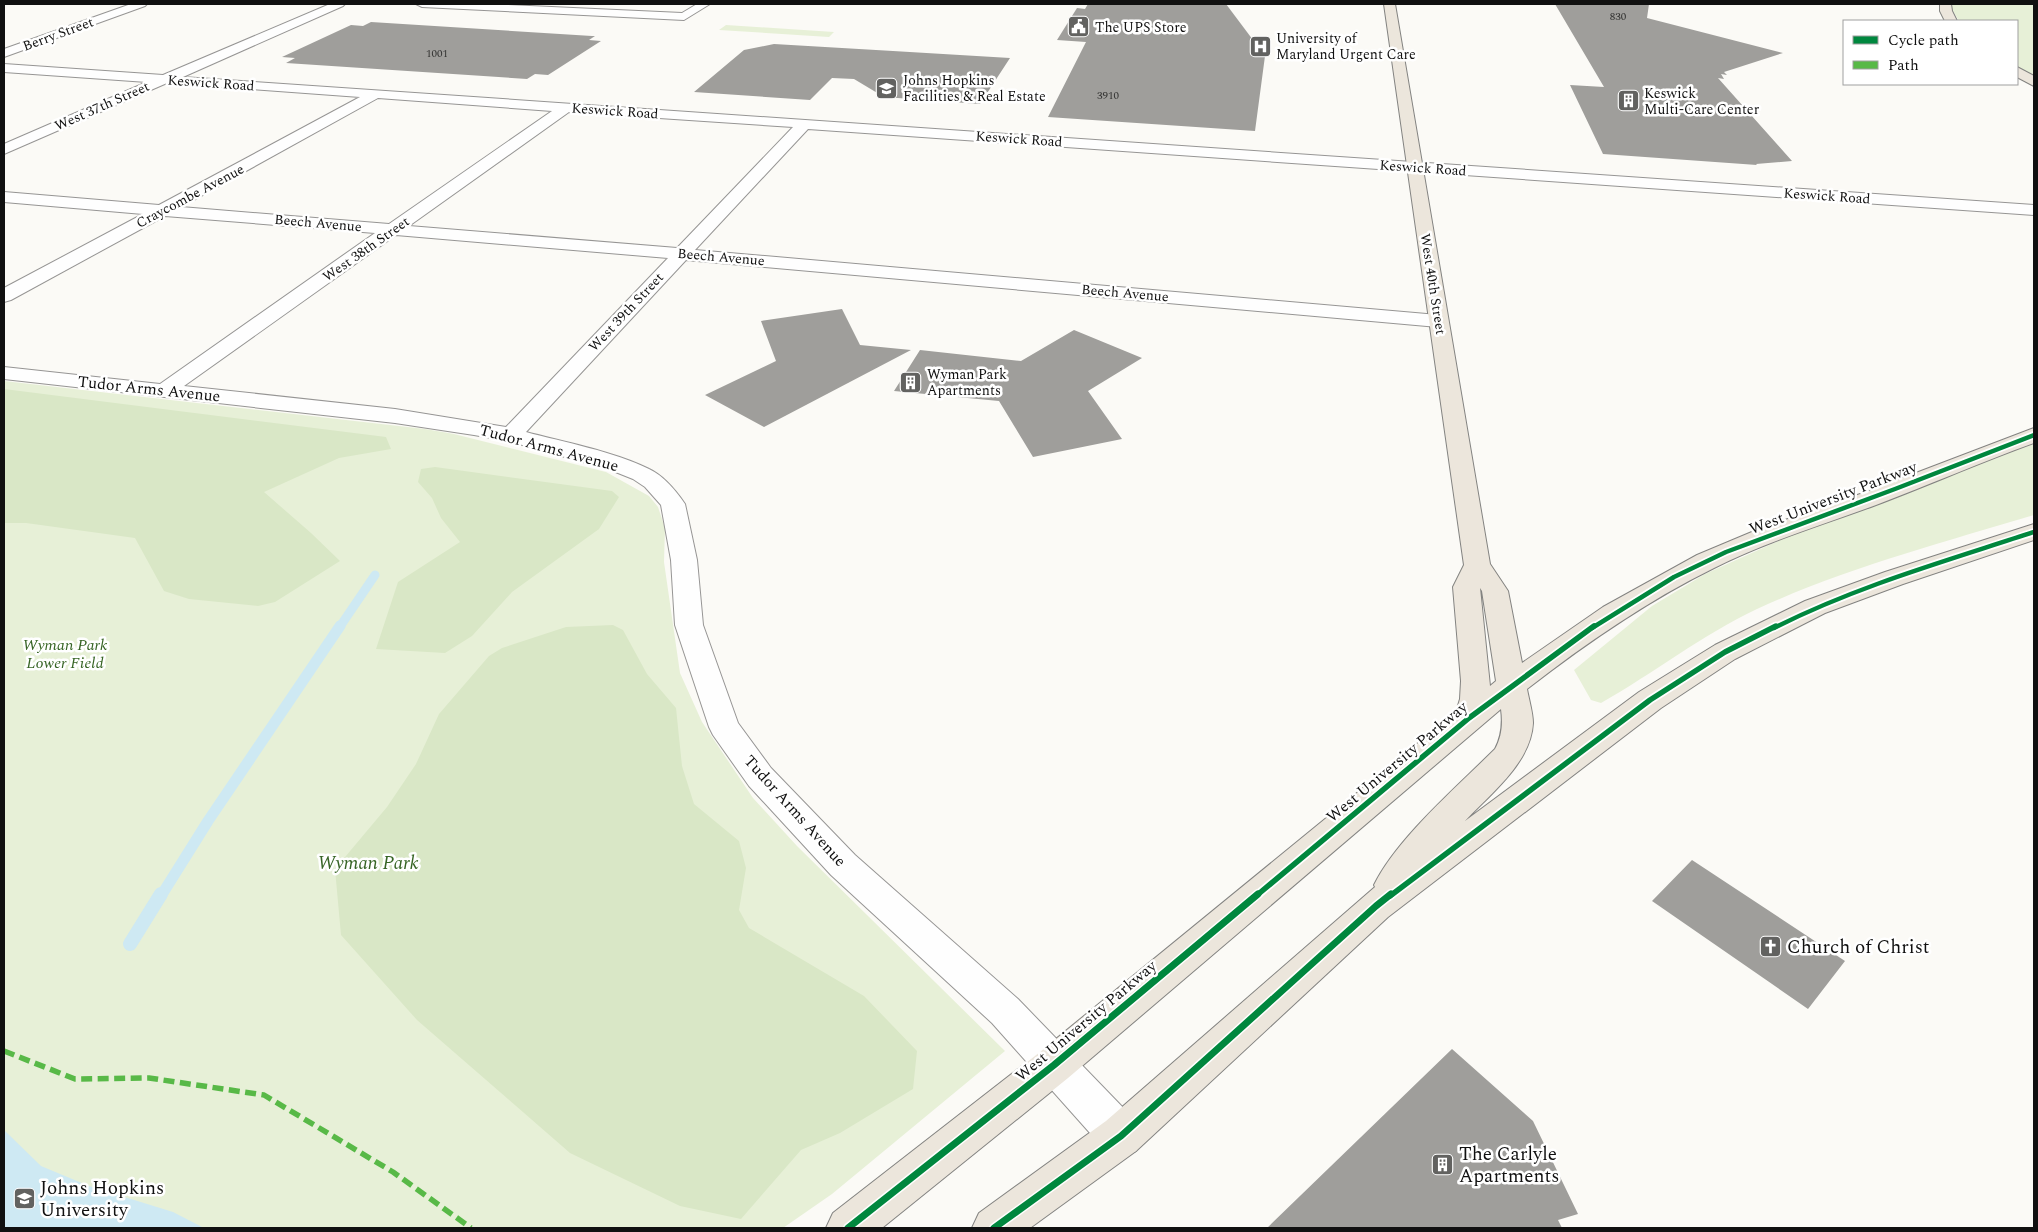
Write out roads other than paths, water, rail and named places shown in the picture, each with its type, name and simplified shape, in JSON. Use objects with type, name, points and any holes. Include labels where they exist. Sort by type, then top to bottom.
[{"type":"main road","name":"West 40th Street","points":[[1376,906],[1423,843],[1506,757],[1515,740],[1518,722],[1495,591],[1476,565],[1389,4]]},
{"type":"main road","points":[[1946,4],[1946,12],[1950,20]]},
{"type":"main road","points":[[2018,72],[2034,82]]},
{"type":"main road","name":"West University Parkway","points":[[848,1228],[1054,1065],[1512,683],[1626,606],[1706,561],[1771,534],[1875,497],[2034,435]]},
{"type":"main road","points":[[994,1228],[1121,1136],[1376,906],[1650,700],[1725,652],[1815,607],[2034,532]]},
{"type":"main road","points":[[1469,718],[1476,681],[1466,587],[1476,565]]},
{"type":"street","name":"Berry Street","points":[[4,53],[141,4]]},
{"type":"street","name":"West 37th Street","points":[[4,149],[339,4]]},
{"type":"street","points":[[422,4],[518,6],[684,18],[704,4]]},
{"type":"street","name":"Keswick Road","points":[[4,68],[2034,210]]},
{"type":"street","name":"Berry Street","points":[[12,83],[43,71]]},
{"type":"street","name":"Craycombe Avenue","points":[[4,296],[376,94]]},
{"type":"street","name":"West 38th Street","points":[[165,390],[566,108]]},
{"type":"street","name":"West 39th Street","points":[[511,435],[803,125]]},
{"type":"street","name":"Beech Avenue","points":[[4,197],[393,229],[1438,321]]},
{"type":"street","name":"Tudor Arms Avenue","points":[[4,373],[395,416],[511,435],[608,462],[641,474],[653,482],[673,504],[684,560],[689,625],[724,727],[760,777],[843,865],[1005,1011],[1121,1136]]},
{"type":"water","points":[[4,1130],[41,1166],[89,1186],[173,1212],[204,1228],[4,1228]]},
{"type":"waterway","points":[[339,628],[375,575]]},
{"type":"waterway","points":[[161,896],[208,821],[340,626]]},
{"type":"waterway","points":[[130,944],[161,894]]},
{"type":"place","name":"The UPS Store","points":[[1079,27]]},
{"type":"place","name":"University of Maryland Urgent Care","points":[[1260,46]]},
{"type":"place","name":"Johns Hopkins Facilities & Real Estate","points":[[887,88]]},
{"type":"place","name":"Keswick Multi-Care Center","points":[[1628,101]]},
{"type":"place","name":"Wyman Park Apartments","points":[[911,382]]},
{"type":"place","name":"Church of Christ","points":[[1771,947]]},
{"type":"place","name":"The Carlyle Apartments","points":[[1443,1165]]},
{"type":"place","name":"Johns Hopkins University","points":[[24,1199]]},
{"type":"park label","name":"Wyman Park Lower Field","points":[[65,654]]},
{"type":"park label","name":"Wyman Park","points":[[368,863]]}]
